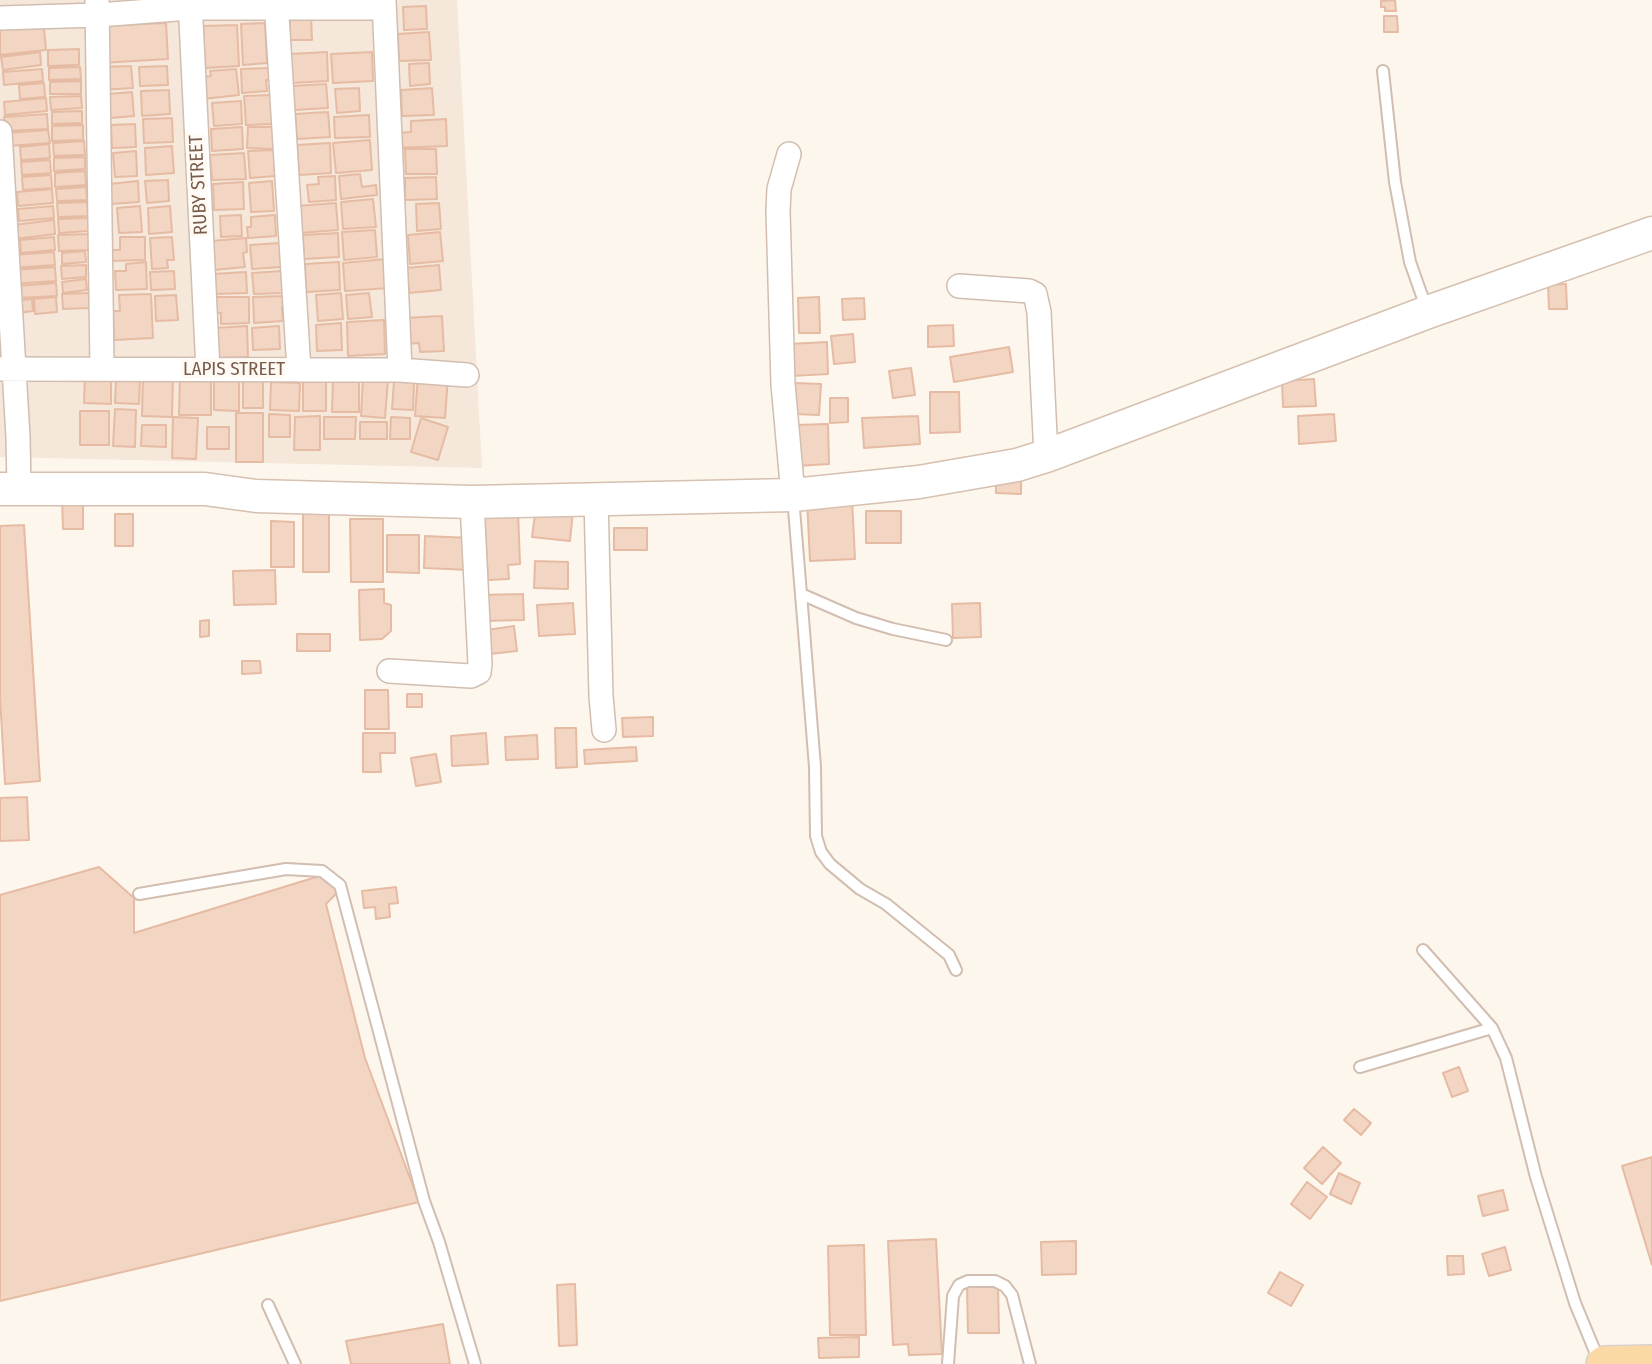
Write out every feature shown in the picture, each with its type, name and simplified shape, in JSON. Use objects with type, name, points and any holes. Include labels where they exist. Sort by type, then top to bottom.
[{"type":"main road","points":[[1602,1364],[1652,1363]]},
{"type":"street","points":[[0,19],[97,8],[190,4],[384,4],[400,370]]},
{"type":"street","name":"RUBY STREET","points":[[190,4],[208,370]]},
{"type":"street","points":[[276,4],[299,370]]},
{"type":"street","points":[[97,8],[102,369]]},
{"type":"street","points":[[0,132],[9,489],[205,489],[256,496],[472,502],[793,495],[919,482],[1017,465],[1046,456],[1428,312],[1652,233]]},
{"type":"street","points":[[789,153],[779,189],[778,211],[783,384],[793,495]]},
{"type":"street","points":[[960,286],[1029,292],[1035,295],[1038,301],[1046,456]]},
{"type":"street","name":"LAPIS STREET","points":[[7,369],[400,370],[467,375]]},
{"type":"street","points":[[596,499],[604,730]]},
{"type":"street","points":[[389,671],[471,676],[479,673],[481,664],[472,502]]},
{"type":"lane","points":[[1383,71],[1397,195],[1410,262],[1428,312]]},
{"type":"lane","points":[[793,495],[815,768],[816,836],[821,852],[830,864],[886,904],[949,955],[956,970]]},
{"type":"lane","points":[[801,594],[856,618],[946,640]]},
{"type":"lane","points":[[139,894],[286,869],[322,871],[340,885],[424,1201],[439,1241],[475,1364]]},
{"type":"lane","points":[[1423,950],[1492,1028],[1506,1058],[1536,1177],[1575,1303],[1602,1364]]},
{"type":"lane","points":[[1360,1068],[1492,1028]]},
{"type":"lane","points":[[948,1364],[953,1296],[959,1285],[968,1281],[995,1281],[1005,1286],[1012,1295],[1030,1364]]},
{"type":"lane","points":[[268,1305],[295,1364]]},
{"type":"shaded area","points":[[0,0],[457,0],[482,468],[0,457]]},
{"type":"building","points":[[1395,0],[1396,11],[1385,11],[1385,7],[1381,7],[1381,1]]},
{"type":"building","points":[[426,6],[427,29],[404,30],[403,7]]},
{"type":"building","points":[[290,16],[311,16],[312,40],[290,40]]},
{"type":"building","points":[[1384,16],[1397,16],[1398,32],[1384,32]]},
{"type":"building","points":[[43,19],[46,50],[0,55],[0,23]]},
{"type":"building","points":[[166,23],[168,59],[101,63],[99,26]]},
{"type":"building","points":[[265,23],[267,63],[243,65],[241,24]]},
{"type":"building","points":[[237,25],[239,66],[205,68],[203,26]]},
{"type":"building","points":[[429,32],[431,60],[399,61],[398,34]]},
{"type":"building","points":[[79,49],[79,65],[48,66],[48,50]]},
{"type":"building","points":[[40,52],[41,65],[3,70],[1,57]]},
{"type":"building","points":[[327,52],[328,81],[291,83],[290,54]]},
{"type":"building","points":[[372,52],[373,81],[333,83],[331,54]]},
{"type":"building","points":[[429,63],[430,84],[410,86],[409,64]]},
{"type":"building","points":[[131,66],[133,88],[100,90],[99,67]]},
{"type":"building","points":[[167,66],[168,85],[140,86],[139,67]]},
{"type":"building","points":[[80,67],[81,79],[49,80],[49,68]]},
{"type":"building","points":[[270,68],[271,80],[266,80],[267,91],[242,93],[241,69]]},
{"type":"building","points":[[42,69],[43,81],[4,85],[3,72]]},
{"type":"building","points":[[236,69],[239,95],[203,99],[201,77],[211,76],[210,71]]},
{"type":"building","points":[[81,81],[81,94],[50,94],[50,82]]},
{"type":"building","points":[[44,83],[45,97],[20,99],[19,85]]},
{"type":"building","points":[[326,84],[328,108],[294,110],[292,86]]},
{"type":"building","points":[[359,88],[360,111],[337,113],[335,89]]},
{"type":"building","points":[[432,88],[434,115],[402,116],[401,90]]},
{"type":"building","points":[[169,90],[170,114],[142,116],[141,91]]},
{"type":"building","points":[[132,92],[134,116],[110,118],[108,94]]},
{"type":"building","points":[[272,95],[273,124],[246,125],[244,96]]},
{"type":"building","points":[[81,96],[82,108],[51,110],[50,97]]},
{"type":"building","points":[[46,98],[47,111],[5,115],[4,102]]},
{"type":"building","points":[[241,101],[242,124],[214,126],[212,103]]},
{"type":"building","points":[[82,111],[82,123],[52,124],[52,112]]},
{"type":"building","points":[[328,112],[330,137],[297,139],[295,114]]},
{"type":"building","points":[[47,114],[48,129],[5,131],[4,117]]},
{"type":"building","points":[[369,115],[370,137],[335,138],[334,117]]},
{"type":"building","points":[[172,118],[173,142],[144,143],[143,119]]},
{"type":"building","points":[[446,119],[447,146],[395,148],[394,133],[411,132],[411,121]]},
{"type":"building","points":[[135,124],[136,147],[112,148],[111,125]]},
{"type":"building","points":[[83,125],[83,140],[52,141],[52,126]]},
{"type":"building","points":[[242,127],[243,149],[212,151],[211,129]]},
{"type":"building","points":[[248,127],[274,127],[273,149],[247,148]]},
{"type":"building","points":[[48,130],[50,143],[7,146],[6,133]]},
{"type":"building","points":[[370,140],[372,170],[336,173],[333,143]]},
{"type":"building","points":[[84,141],[85,155],[54,156],[53,143]]},
{"type":"building","points":[[330,143],[331,173],[299,175],[297,145]]},
{"type":"building","points":[[49,144],[50,158],[21,160],[20,147]]},
{"type":"building","points":[[172,146],[174,173],[146,175],[145,148]]},
{"type":"building","points":[[405,149],[436,149],[437,174],[406,174]]},
{"type":"building","points":[[274,150],[275,176],[250,178],[248,151]]},
{"type":"building","points":[[136,151],[137,176],[115,177],[113,153]]},
{"type":"building","points":[[244,153],[246,179],[212,180],[210,155]]},
{"type":"building","points":[[85,157],[85,169],[54,171],[54,158]]},
{"type":"building","points":[[50,160],[51,173],[22,175],[21,162]]},
{"type":"building","points":[[85,171],[86,185],[55,187],[55,173]]},
{"type":"building","points":[[360,174],[362,187],[376,185],[377,195],[341,199],[339,176]]},
{"type":"building","points":[[51,175],[52,188],[23,190],[22,177]]},
{"type":"building","points":[[335,176],[336,200],[309,202],[307,185],[319,184],[318,177]]},
{"type":"building","points":[[436,177],[437,199],[405,200],[405,178]]},
{"type":"building","points":[[168,180],[169,201],[147,203],[145,181]]},
{"type":"building","points":[[138,181],[139,202],[111,204],[109,184]]},
{"type":"building","points":[[272,181],[274,211],[251,212],[249,183]]},
{"type":"building","points":[[243,182],[244,209],[214,210],[213,184]]},
{"type":"building","points":[[86,187],[87,200],[57,201],[56,189]]},
{"type":"building","points":[[52,189],[53,203],[18,206],[17,192]]},
{"type":"building","points":[[373,199],[376,227],[343,229],[341,202]]},
{"type":"building","points":[[87,202],[88,216],[58,217],[57,203]]},
{"type":"building","points":[[336,203],[338,230],[300,233],[297,206]]},
{"type":"building","points":[[439,203],[441,229],[417,231],[416,204]]},
{"type":"building","points":[[53,206],[54,218],[19,221],[18,209]]},
{"type":"building","points":[[140,206],[142,232],[119,233],[117,208]]},
{"type":"building","points":[[170,206],[172,232],[149,234],[148,208]]},
{"type":"building","points":[[241,215],[242,236],[221,237],[220,216]]},
{"type":"building","points":[[275,215],[276,236],[248,238],[247,227],[251,227],[251,217]]},
{"type":"building","points":[[88,218],[88,231],[59,233],[58,219]]},
{"type":"building","points":[[54,220],[55,234],[15,239],[13,225]]},
{"type":"building","points":[[375,230],[377,257],[344,260],[342,232]]},
{"type":"building","points":[[440,232],[443,261],[410,264],[408,235]]},
{"type":"building","points":[[338,233],[339,257],[304,259],[303,235]]},
{"type":"building","points":[[89,234],[90,250],[59,251],[58,235]]},
{"type":"building","points":[[54,237],[55,250],[21,253],[20,240]]},
{"type":"building","points":[[120,237],[145,237],[145,260],[110,261],[109,250],[120,250]]},
{"type":"building","points":[[172,237],[174,260],[167,260],[168,268],[152,269],[150,238]]},
{"type":"building","points":[[246,238],[247,252],[243,253],[245,267],[214,270],[211,241]]},
{"type":"building","points":[[280,243],[282,267],[252,269],[250,245]]},
{"type":"building","points":[[85,251],[86,262],[62,264],[62,253]]},
{"type":"building","points":[[54,252],[55,265],[13,268],[12,255]]},
{"type":"building","points":[[386,259],[389,288],[345,291],[343,263]]},
{"type":"building","points":[[146,262],[147,289],[116,290],[115,271],[126,271],[126,264]]},
{"type":"building","points":[[339,262],[340,290],[306,292],[305,264]]},
{"type":"building","points":[[86,265],[86,277],[62,279],[61,266]]},
{"type":"building","points":[[439,265],[441,290],[409,293],[406,268]]},
{"type":"building","points":[[55,267],[56,281],[13,284],[12,270]]},
{"type":"building","points":[[174,271],[175,289],[151,290],[150,272]]},
{"type":"building","points":[[282,271],[283,293],[254,294],[252,273]]},
{"type":"building","points":[[246,272],[247,293],[214,294],[213,274]]},
{"type":"building","points":[[86,279],[87,290],[63,293],[62,282]]},
{"type":"building","points":[[56,283],[57,296],[18,298],[17,286]]},
{"type":"building","points":[[1566,284],[1567,309],[1549,309],[1548,285]]},
{"type":"building","points":[[89,293],[89,308],[63,309],[62,294]]},
{"type":"building","points":[[341,293],[343,319],[318,321],[316,295]]},
{"type":"building","points":[[369,293],[372,317],[348,319],[346,295]]},
{"type":"building","points":[[151,294],[153,338],[114,340],[113,311],[120,311],[119,295]]},
{"type":"building","points":[[176,295],[178,320],[156,321],[155,296]]},
{"type":"building","points":[[287,296],[287,307],[282,307],[283,321],[254,323],[253,297]]},
{"type":"building","points":[[56,297],[57,312],[35,314],[34,299]]},
{"type":"building","points":[[215,297],[249,297],[249,323],[221,324],[221,313],[215,313]]},
{"type":"building","points":[[819,297],[820,333],[799,333],[798,298]]},
{"type":"building","points":[[864,298],[865,319],[843,320],[842,299]]},
{"type":"building","points":[[32,299],[33,311],[17,313],[16,301]]},
{"type":"building","points":[[442,316],[444,351],[420,352],[419,343],[404,344],[403,318]]},
{"type":"building","points":[[384,320],[385,354],[348,356],[347,322]]},
{"type":"building","points":[[341,323],[342,350],[317,351],[316,325]]},
{"type":"building","points":[[953,325],[954,346],[928,347],[928,326]]},
{"type":"building","points":[[247,326],[248,357],[215,358],[214,328]]},
{"type":"building","points":[[279,326],[280,349],[253,350],[252,328]]},
{"type":"building","points":[[853,334],[855,362],[834,364],[831,336]]},
{"type":"building","points":[[827,342],[828,374],[791,376],[789,344]]},
{"type":"building","points":[[1009,347],[1013,372],[954,382],[950,357]]},
{"type":"building","points":[[911,368],[915,395],[893,398],[889,371]]},
{"type":"building","points":[[214,371],[239,371],[239,411],[214,410]]},
{"type":"building","points":[[85,372],[111,373],[111,404],[84,403]]},
{"type":"building","points":[[243,372],[263,372],[263,408],[243,408]]},
{"type":"building","points":[[180,374],[211,374],[211,415],[179,415]]},
{"type":"building","points":[[143,375],[173,376],[172,417],[142,416]]},
{"type":"building","points":[[418,375],[448,377],[445,418],[415,416]]},
{"type":"building","points":[[363,378],[388,380],[385,418],[361,416]]},
{"type":"building","points":[[116,379],[140,380],[139,404],[115,403]]},
{"type":"building","points":[[333,379],[359,380],[359,412],[332,412]]},
{"type":"building","points":[[1314,379],[1316,406],[1283,407],[1282,381]]},
{"type":"building","points":[[303,381],[326,382],[326,411],[303,411]]},
{"type":"building","points":[[394,381],[414,381],[413,410],[392,409]]},
{"type":"building","points":[[271,382],[300,383],[299,411],[270,410]]},
{"type":"building","points":[[795,383],[821,384],[819,415],[794,414]]},
{"type":"building","points":[[930,392],[959,392],[960,432],[930,433]]},
{"type":"building","points":[[830,398],[848,398],[848,422],[830,423]]},
{"type":"building","points":[[115,409],[136,410],[135,447],[113,446]]},
{"type":"building","points":[[80,411],[109,411],[109,445],[80,445]]},
{"type":"building","points":[[236,413],[263,413],[263,462],[236,462]]},
{"type":"building","points":[[269,414],[290,415],[290,437],[269,437]]},
{"type":"building","points":[[1334,414],[1336,441],[1299,444],[1298,416]]},
{"type":"building","points":[[320,416],[320,450],[294,450],[295,417]]},
{"type":"building","points":[[918,416],[920,444],[864,448],[862,418]]},
{"type":"building","points":[[173,417],[198,418],[196,459],[172,458]]},
{"type":"building","points":[[324,417],[356,417],[355,439],[324,439]]},
{"type":"building","points":[[391,417],[410,418],[410,439],[390,439]]},
{"type":"building","points":[[421,418],[448,427],[438,460],[411,452]]},
{"type":"building","points":[[360,422],[387,422],[387,439],[360,439]]},
{"type":"building","points":[[828,424],[829,464],[796,466],[795,425]]},
{"type":"building","points":[[142,425],[166,425],[166,447],[141,446]]},
{"type":"building","points":[[207,427],[229,427],[229,449],[207,449]]},
{"type":"building","points":[[996,473],[1021,474],[1021,494],[996,493]]},
{"type":"building","points":[[852,498],[855,559],[810,561],[807,500]]},
{"type":"building","points":[[83,499],[83,529],[63,529],[62,500]]},
{"type":"building","points":[[536,507],[573,511],[570,541],[532,537]]},
{"type":"building","points":[[303,509],[329,509],[329,572],[303,572]]},
{"type":"building","points":[[518,511],[520,564],[508,565],[509,579],[488,580],[484,513]]},
{"type":"building","points":[[866,511],[901,511],[901,543],[866,543]]},
{"type":"building","points":[[115,514],[133,514],[133,546],[115,546]]},
{"type":"building","points":[[350,519],[383,519],[383,582],[351,582]]},
{"type":"building","points":[[271,521],[294,522],[294,567],[271,567]]},
{"type":"building","points":[[24,525],[40,781],[5,784],[0,697],[0,526]]},
{"type":"building","points":[[614,528],[647,528],[647,550],[614,550]]},
{"type":"building","points":[[387,535],[419,535],[419,573],[387,572]]},
{"type":"building","points":[[425,536],[471,538],[470,570],[424,568]]},
{"type":"building","points":[[535,561],[568,562],[568,589],[534,588]]},
{"type":"building","points":[[275,570],[276,604],[234,605],[233,571]]},
{"type":"building","points":[[384,589],[384,603],[391,605],[391,631],[382,639],[360,640],[359,590]]},
{"type":"building","points":[[523,594],[524,620],[481,621],[481,595]]},
{"type":"building","points":[[573,603],[575,634],[539,636],[537,605]]},
{"type":"building","points":[[980,603],[981,637],[953,638],[952,604]]},
{"type":"building","points":[[209,620],[209,636],[200,637],[200,621]]},
{"type":"building","points":[[514,626],[517,651],[490,654],[487,630]]},
{"type":"building","points":[[297,634],[330,634],[330,651],[297,651]]},
{"type":"building","points":[[242,661],[260,661],[261,673],[242,674]]},
{"type":"building","points":[[365,690],[388,690],[389,729],[365,729]]},
{"type":"building","points":[[407,694],[422,694],[422,707],[407,707]]},
{"type":"building","points":[[653,717],[653,736],[623,737],[622,718]]},
{"type":"building","points":[[555,728],[576,728],[577,767],[556,768]]},
{"type":"building","points":[[363,733],[395,733],[395,753],[380,753],[381,772],[363,772]]},
{"type":"building","points":[[486,733],[488,764],[452,766],[451,736]]},
{"type":"building","points":[[537,735],[538,759],[506,760],[505,737]]},
{"type":"building","points":[[636,747],[637,761],[585,764],[584,750]]},
{"type":"building","points":[[436,754],[441,782],[416,786],[411,758]]},
{"type":"building","points":[[27,797],[29,840],[0,841],[0,798]]},
{"type":"building","points":[[99,867],[134,898],[134,933],[326,874],[341,889],[326,904],[365,1058],[419,1202],[0,1301],[0,895]]},
{"type":"building","points":[[396,887],[398,903],[389,904],[390,917],[376,919],[375,907],[364,908],[362,891]]},
{"type":"building","points":[[1459,1067],[1468,1091],[1452,1097],[1443,1073]]},
{"type":"building","points":[[1354,1109],[1371,1123],[1361,1135],[1344,1120]]},
{"type":"building","points":[[1323,1147],[1341,1163],[1322,1184],[1304,1168]]},
{"type":"building","points":[[1652,1157],[1652,1265],[1622,1166]]},
{"type":"building","points":[[1339,1173],[1360,1183],[1351,1204],[1330,1194]]},
{"type":"building","points":[[1307,1182],[1327,1197],[1310,1219],[1291,1204]]},
{"type":"building","points":[[1503,1190],[1508,1210],[1483,1216],[1478,1196]]},
{"type":"building","points":[[936,1239],[942,1354],[909,1355],[908,1344],[893,1345],[888,1241]]},
{"type":"building","points":[[1076,1241],[1076,1274],[1042,1275],[1041,1242]]},
{"type":"building","points":[[864,1245],[866,1335],[830,1335],[828,1246]]},
{"type":"building","points":[[1505,1247],[1511,1270],[1489,1276],[1482,1254]]},
{"type":"building","points":[[1447,1256],[1463,1256],[1464,1274],[1448,1275]]},
{"type":"building","points":[[1280,1272],[1303,1285],[1291,1306],[1268,1293]]},
{"type":"building","points":[[575,1284],[577,1345],[559,1346],[557,1285]]},
{"type":"building","points":[[998,1285],[999,1333],[968,1333],[967,1286]]},
{"type":"building","points":[[443,1324],[450,1364],[351,1364],[346,1341]]},
{"type":"building","points":[[859,1337],[859,1357],[819,1358],[818,1338]]}]
